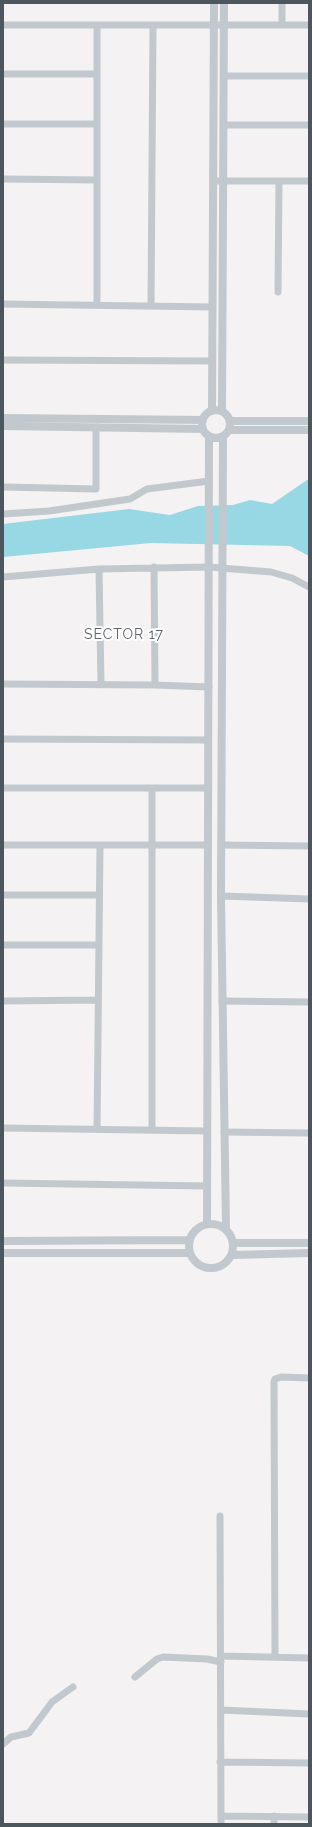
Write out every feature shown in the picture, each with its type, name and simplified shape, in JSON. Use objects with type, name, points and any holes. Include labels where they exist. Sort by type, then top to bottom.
[{"type":"street","points":[[212,411],[214,3]]},
{"type":"street","points":[[222,412],[224,3]]},
{"type":"street","points":[[282,3],[282,25]]},
{"type":"street","points":[[97,25],[97,305]]},
{"type":"street","points":[[3,26],[309,25]]},
{"type":"street","points":[[151,306],[154,26]]},
{"type":"street","points":[[3,74],[96,74]]},
{"type":"street","points":[[224,76],[309,76]]},
{"type":"street","points":[[3,124],[96,124]]},
{"type":"street","points":[[224,125],[309,125]]},
{"type":"street","points":[[3,179],[97,180]]},
{"type":"street","points":[[214,181],[309,181]]},
{"type":"street","points":[[278,292],[280,181]]},
{"type":"street","points":[[3,304],[212,307]]},
{"type":"street","points":[[3,360],[212,361]]},
{"type":"street","points":[[226,1228],[221,896],[222,482],[228,429],[226,414],[222,412],[212,411],[202,420],[203,429],[209,436],[216,438],[228,429],[309,422]]},
{"type":"street","points":[[3,418],[202,420]]},
{"type":"street","points":[[3,426],[203,429]]},
{"type":"street","points":[[3,487],[96,488],[96,427]]},
{"type":"street","points":[[228,429],[309,430]]},
{"type":"street","points":[[207,1224],[209,436]]},
{"type":"street","points":[[3,514],[49,510],[130,499],[147,489],[209,481]]},
{"type":"street","points":[[3,577],[99,568],[209,565],[271,572],[292,578],[309,587]]},
{"type":"street","points":[[154,567],[155,685]]},
{"type":"street","points":[[99,568],[101,684]]},
{"type":"street","points":[[3,684],[101,684],[209,687]]},
{"type":"street","points":[[3,739],[208,740]]},
{"type":"street","points":[[3,788],[208,788]]},
{"type":"street","points":[[152,789],[152,1130]]},
{"type":"street","points":[[3,845],[208,845]]},
{"type":"street","points":[[97,1128],[100,845]]},
{"type":"street","points":[[222,845],[309,846]]},
{"type":"street","points":[[3,895],[99,895]]},
{"type":"street","points":[[221,896],[309,899]]},
{"type":"street","points":[[3,945],[99,945]]},
{"type":"street","points":[[3,1001],[98,1000]]},
{"type":"street","points":[[222,1001],[309,1002]]},
{"type":"street","points":[[3,1128],[97,1128],[207,1131]]},
{"type":"street","points":[[224,1132],[309,1133]]},
{"type":"street","points":[[3,1183],[207,1186]]},
{"type":"street","points":[[207,1224],[218,1224],[226,1228],[233,1238],[234,1243],[232,1254],[223,1265],[209,1268],[196,1262],[190,1253],[189,1240],[196,1229],[207,1224]]},
{"type":"street","points":[[3,1241],[189,1240]]},
{"type":"street","points":[[234,1243],[309,1243]]},
{"type":"street","points":[[3,1253],[190,1253]]},
{"type":"street","points":[[232,1254],[309,1253]]},
{"type":"street","points":[[275,1657],[274,1382],[275,1379],[281,1377],[309,1378]]},
{"type":"street","points":[[220,1516],[221,1824]]},
{"type":"street","points":[[135,1677],[157,1659],[163,1657],[207,1659],[275,1657],[309,1658]]},
{"type":"street","points":[[3,1744],[11,1737],[29,1732],[52,1702],[73,1688]]},
{"type":"street","points":[[221,1710],[309,1714]]},
{"type":"street","points":[[220,1762],[309,1762]]},
{"type":"street","points":[[221,1816],[309,1817]]},
{"type":"street","points":[[274,1816],[274,1824]]},
{"type":"water","points":[[309,480],[309,556],[290,546],[151,543],[3,557],[3,524],[129,509],[170,515],[198,506],[233,505],[250,500],[272,504]]},
{"type":"district","name":"SECTOR 17","points":[[124,635]]}]
